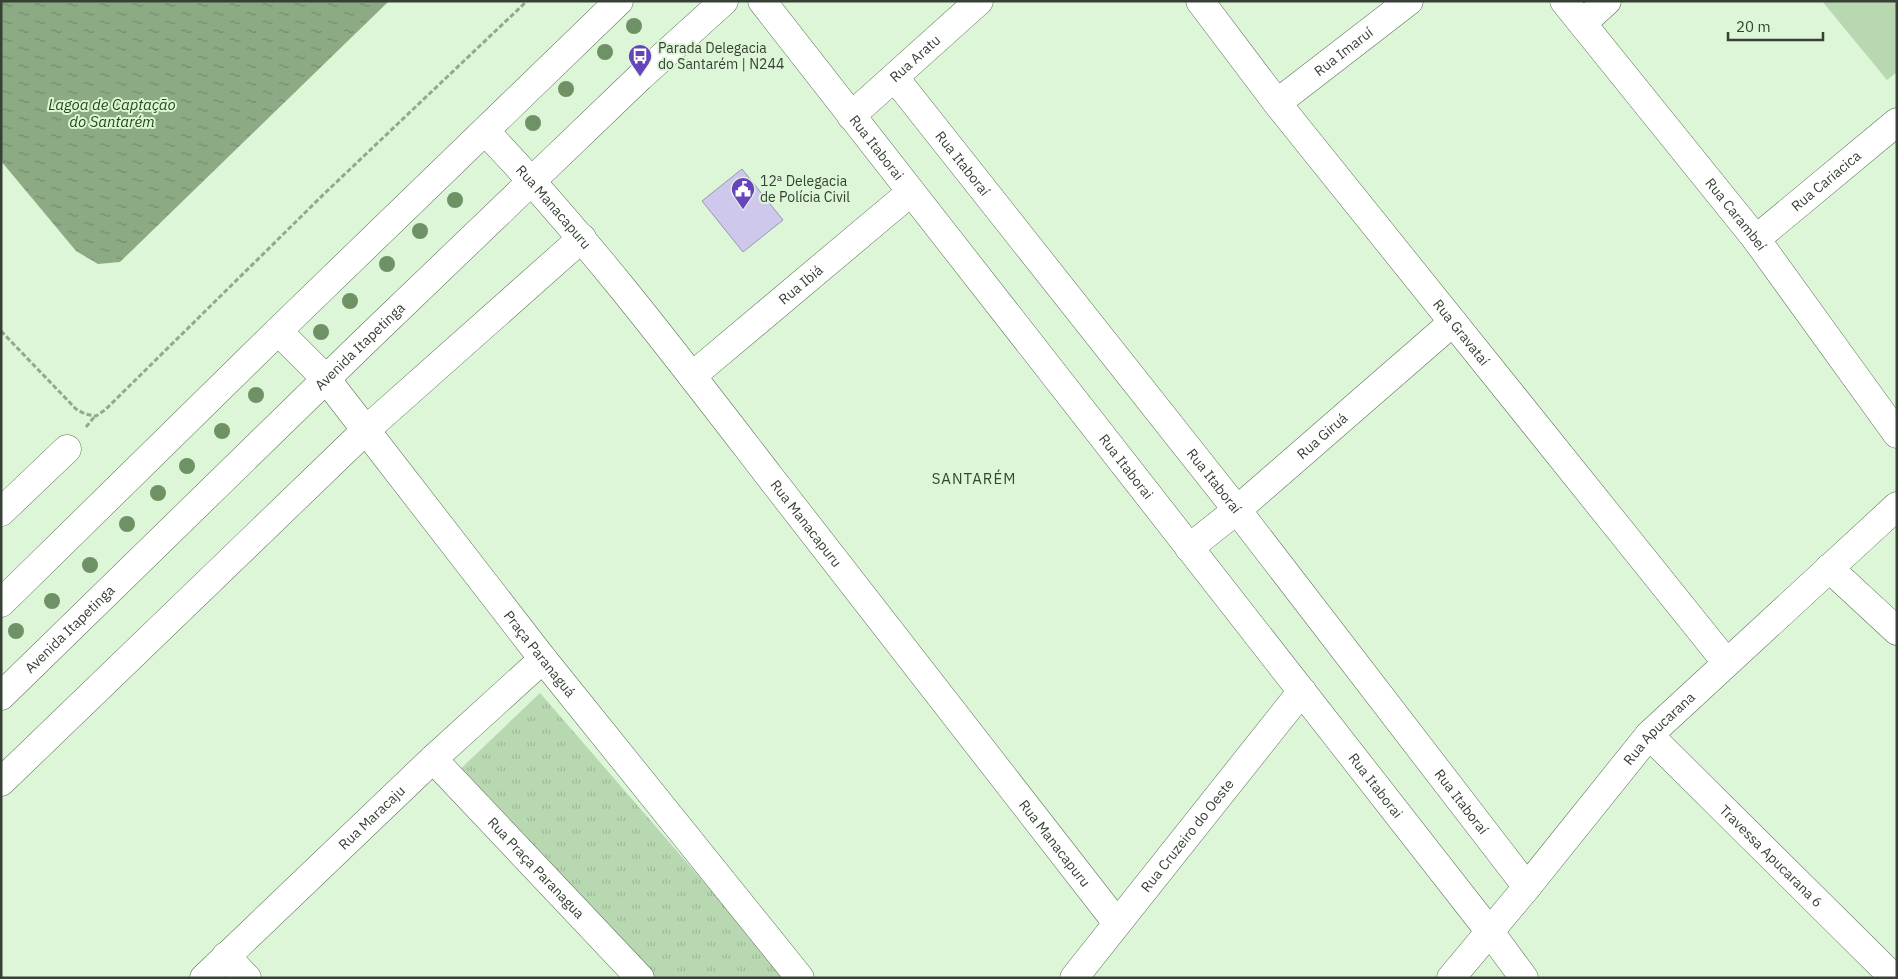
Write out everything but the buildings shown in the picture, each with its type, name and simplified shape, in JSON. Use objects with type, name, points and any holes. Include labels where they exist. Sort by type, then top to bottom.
[{"type":"street","points":[[1,603],[278,331],[486,132],[619,1]]},
{"type":"street","name":"Avenida Itapetinga","points":[[1,696],[667,51],[724,1]]},
{"type":"street","name":"Rua Itaborai","points":[[762,1],[1524,978]]},
{"type":"street","name":"Rua Aratu","points":[[851,116],[980,1]]},
{"type":"street","name":"Rua Gravataí","points":[[1200,1],[1277,103],[1726,662]]},
{"type":"street","name":"Rua Imaruí","points":[[1277,103],[1409,1]]},
{"type":"street","name":"Rua Carambeí","points":[[1564,1],[1756,240],[1897,434]]},
{"type":"street","points":[[1583,23],[1607,1]]},
{"type":"street","name":"Rua Itaboraí","points":[[895,78],[1237,510],[1526,887]]},
{"type":"street","name":"Rua Cariacica","points":[[1756,240],[1897,122]]},
{"type":"street","name":"Rua Manacapuru","points":[[486,132],[582,238],[692,376],[1117,923]]},
{"type":"street","name":"Rua Ibiá","points":[[692,376],[911,192]]},
{"type":"street","points":[[1,782],[367,429],[582,238]]},
{"type":"street","name":"Rua Giruá","points":[[1189,548],[1237,510],[1453,322]]},
{"type":"street","name":"Praça Paranaguá","points":[[278,331],[327,380],[367,429],[543,659],[800,978]]},
{"type":"street","points":[[1,512],[67,449]]},
{"type":"street","name":"Rua Apucarana","points":[[1451,978],[1649,735],[1897,506]]},
{"type":"street","points":[[1829,568],[1897,632]]},
{"type":"street","name":"Rua Maracaju","points":[[204,978],[433,759],[543,659]]},
{"type":"street","name":"Rua Cruzeiro do Oeste","points":[[1074,978],[1302,691]]},
{"type":"street","name":"Travessa Apucarana 6","points":[[1649,735],[1894,978]]},
{"type":"street","name":"Rua Praça Paranagua","points":[[433,759],[640,978]]},
{"type":"street","points":[[226,956],[247,978]]},
{"type":"path","points":[[1,331],[76,409],[85,414],[96,416],[106,410],[326,192],[527,1]]},
{"type":"green space","points":[[1822,1],[1897,1],[1897,72],[1887,80]]},
{"type":"green space","points":[[540,693],[787,978],[647,978],[452,777]]},
{"type":"water","name":"Lagoa de Captação do Santarém","points":[[1,1],[389,1],[120,262],[98,264],[76,251],[1,161]]},
{"type":"place","name":"Parada Delegacia do Santarém | N244","points":[[640,77]]},
{"type":"place","name":"12ª Delegacia de Polícia Civil","points":[[743,210]]},
{"type":"district","name":"SANTARÉM","points":[[974,479]]}]
